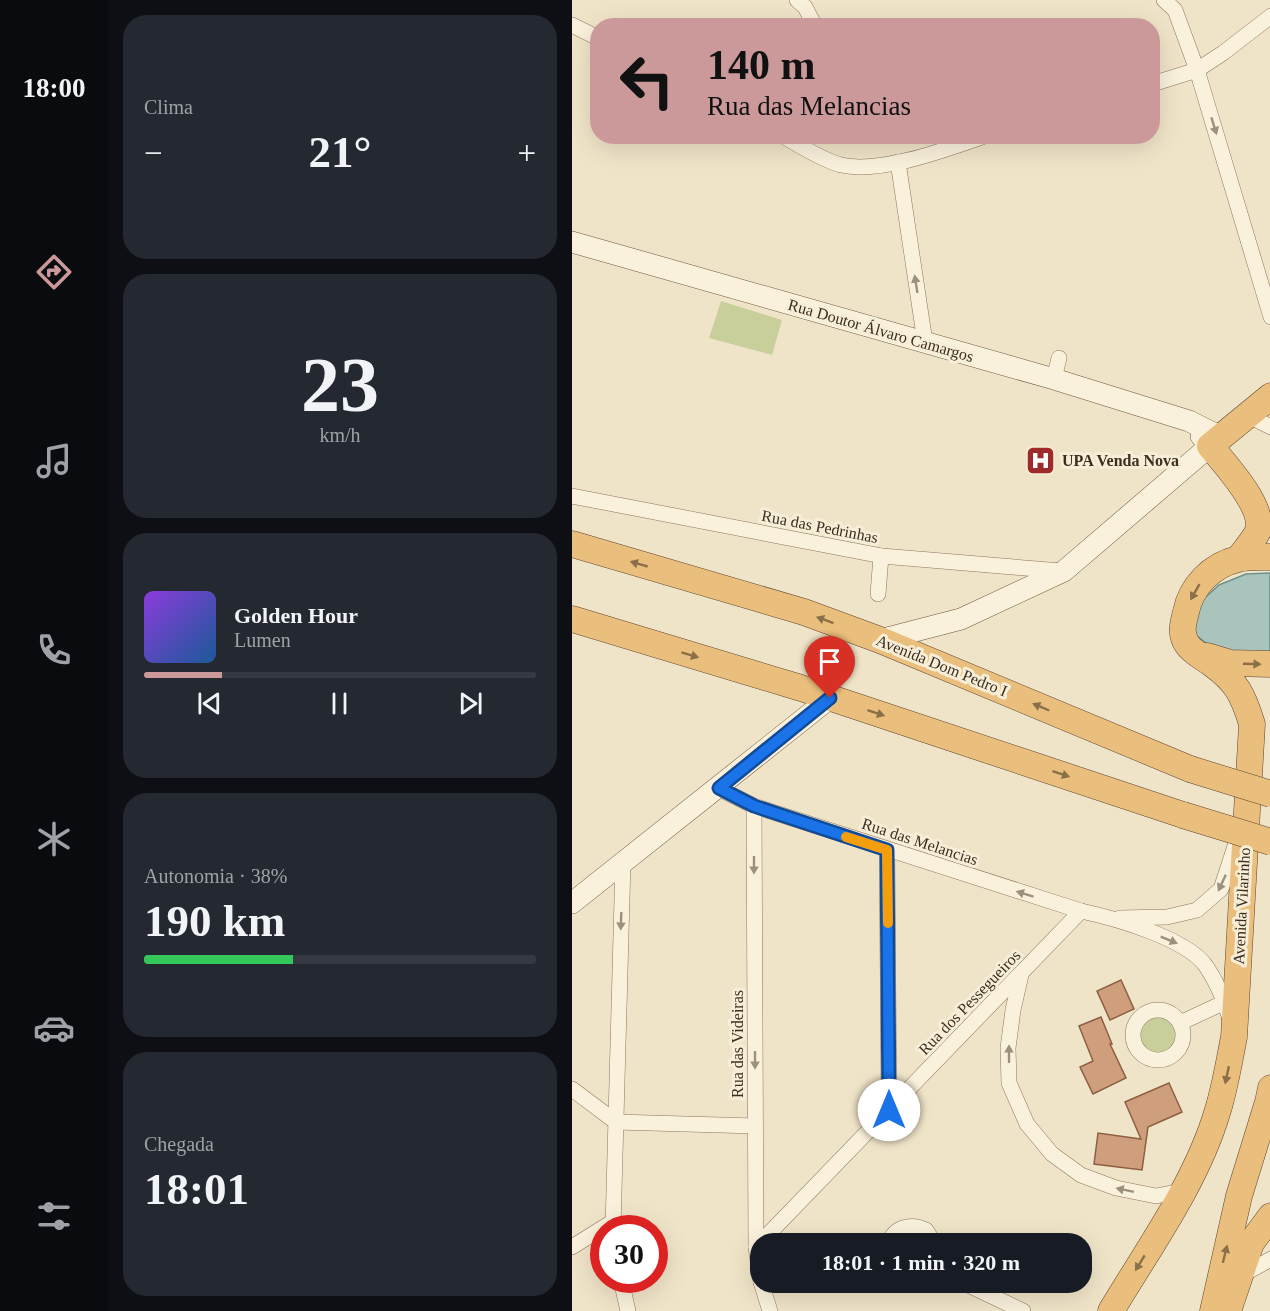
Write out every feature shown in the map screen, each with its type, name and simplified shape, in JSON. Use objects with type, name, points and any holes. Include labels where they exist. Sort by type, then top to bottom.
[{"type":"highway","points":[[1216,442],[1271,396]]},
{"type":"highway","name":"Rua Doutor Álvaro Camargos","points":[[1216,442],[1254,483],[1271,514]]},
{"type":"highway","name":"Rua Doutor Álvaro Camargos","points":[[1216,442],[1258,514],[1257,531],[1240,558]]},
{"type":"highway","name":"Avenida Dom Pedro I","points":[[572,544],[804,612],[922,657],[1190,769],[1271,794]]},
{"type":"highway","points":[[1271,557],[1240,558],[1223,564],[1209,573],[1196,588],[1187,607],[1182,630],[1186,643],[1193,651],[1230,663],[1271,664]]},
{"type":"highway","points":[[572,619],[817,700],[1271,842]]},
{"type":"highway","name":"Avenida Vilarinho","points":[[1111,1311],[1162,1206],[1182,1191],[1200,1157],[1217,1114],[1234,1037],[1252,724],[1243,695],[1232,680],[1193,651]]},
{"type":"highway","points":[[1220,1308],[1239,1196],[1271,1088]]},
{"type":"highway","points":[[1220,1308],[1238,1277],[1251,1243],[1271,1216]]},
{"type":"main road","name":"Rua Doutor Álvaro Camargos","points":[[572,242],[1054,379],[1189,421],[1216,442]]},
{"type":"main road","points":[[880,640],[971,615],[1064,571],[1216,442]]},
{"type":"main road","points":[[922,657],[923,642],[928,634],[939,625]]},
{"type":"main road","points":[[572,903],[719,788],[817,700]]},
{"type":"street","points":[[797,0],[805,7],[811,18]]},
{"type":"street","points":[[1164,0],[1175,10],[1197,70],[1271,317]]},
{"type":"street","points":[[1160,82],[1197,70],[1271,16]]},
{"type":"street","points":[[572,25],[590,34]]},
{"type":"street","points":[[801,144],[841,165],[860,166],[898,162],[958,144]]},
{"type":"street","points":[[898,162],[925,342]]},
{"type":"street","points":[[1054,379],[1059,358]]},
{"type":"street","points":[[1247,415],[1271,427]]},
{"type":"street","name":"Rua das Pedrinhas","points":[[572,496],[881,556],[1064,571]]},
{"type":"street","points":[[878,594],[881,556]]},
{"type":"street","name":"Rua das Melancias","points":[[719,788],[754,806],[1081,911],[1115,918],[1182,946],[1205,965],[1225,1002],[1234,1037]]},
{"type":"street","name":"Rua das Videiras","points":[[754,806],[756,1233]]},
{"type":"street","name":"Rua das Melancias","points":[[1115,918],[1167,917],[1198,910],[1221,889],[1246,808]]},
{"type":"street","points":[[887,850],[889,1110]]},
{"type":"street","points":[[613,1215],[623,862]]},
{"type":"street","name":"Rua dos Pessegueiros","points":[[770,1233],[1081,911]]},
{"type":"street","points":[[1021,974],[1008,1048],[1009,1083],[1026,1124],[1052,1154],[1081,1174],[1162,1206]]},
{"type":"street","points":[[1180,1023],[1225,1002]]},
{"type":"street","points":[[572,1089],[616,1122],[755,1126]]},
{"type":"street","points":[[894,1233],[910,1226],[926,1230],[928,1233]]},
{"type":"street","points":[[572,1247],[590,1237]]},
{"type":"street","points":[[1238,1277],[1271,1259]]},
{"type":"street","points":[[624,1293],[628,1311]]},
{"type":"street","name":"Rua das Videiras","points":[[764,1293],[770,1311]]},
{"type":"street","points":[[985,1293],[1023,1311]]},
{"type":"green space","points":[[721,301],[782,320],[772,355],[709,338]]},
{"type":"green space","points":[[1158,1016],[1172,1021],[1177,1035],[1172,1049],[1158,1054],[1144,1049],[1139,1035],[1144,1021]]},
{"type":"water","points":[[1270,573],[1270,654],[1219,653],[1193,633],[1199,603],[1219,585],[1246,574]]},
{"type":"building","points":[[1121,980],[1134,1009],[1110,1020],[1097,991]]},
{"type":"building","points":[[1101,1017],[1112,1044],[1110,1044],[1126,1078],[1093,1094],[1080,1067],[1093,1061],[1079,1026]]},
{"type":"building","points":[[1169,1083],[1182,1112],[1148,1127],[1142,1170],[1094,1164],[1098,1133],[1141,1139],[1125,1102]]},
{"type":"slow traffic","points":[[846,837],[887,850],[888,923]]},
{"type":"place","name":"UPA Venda Nova","points":[[1041,460]]},
{"type":"route","points":[[830,698],[719,788],[754,806],[887,850],[889,1110]]}]
